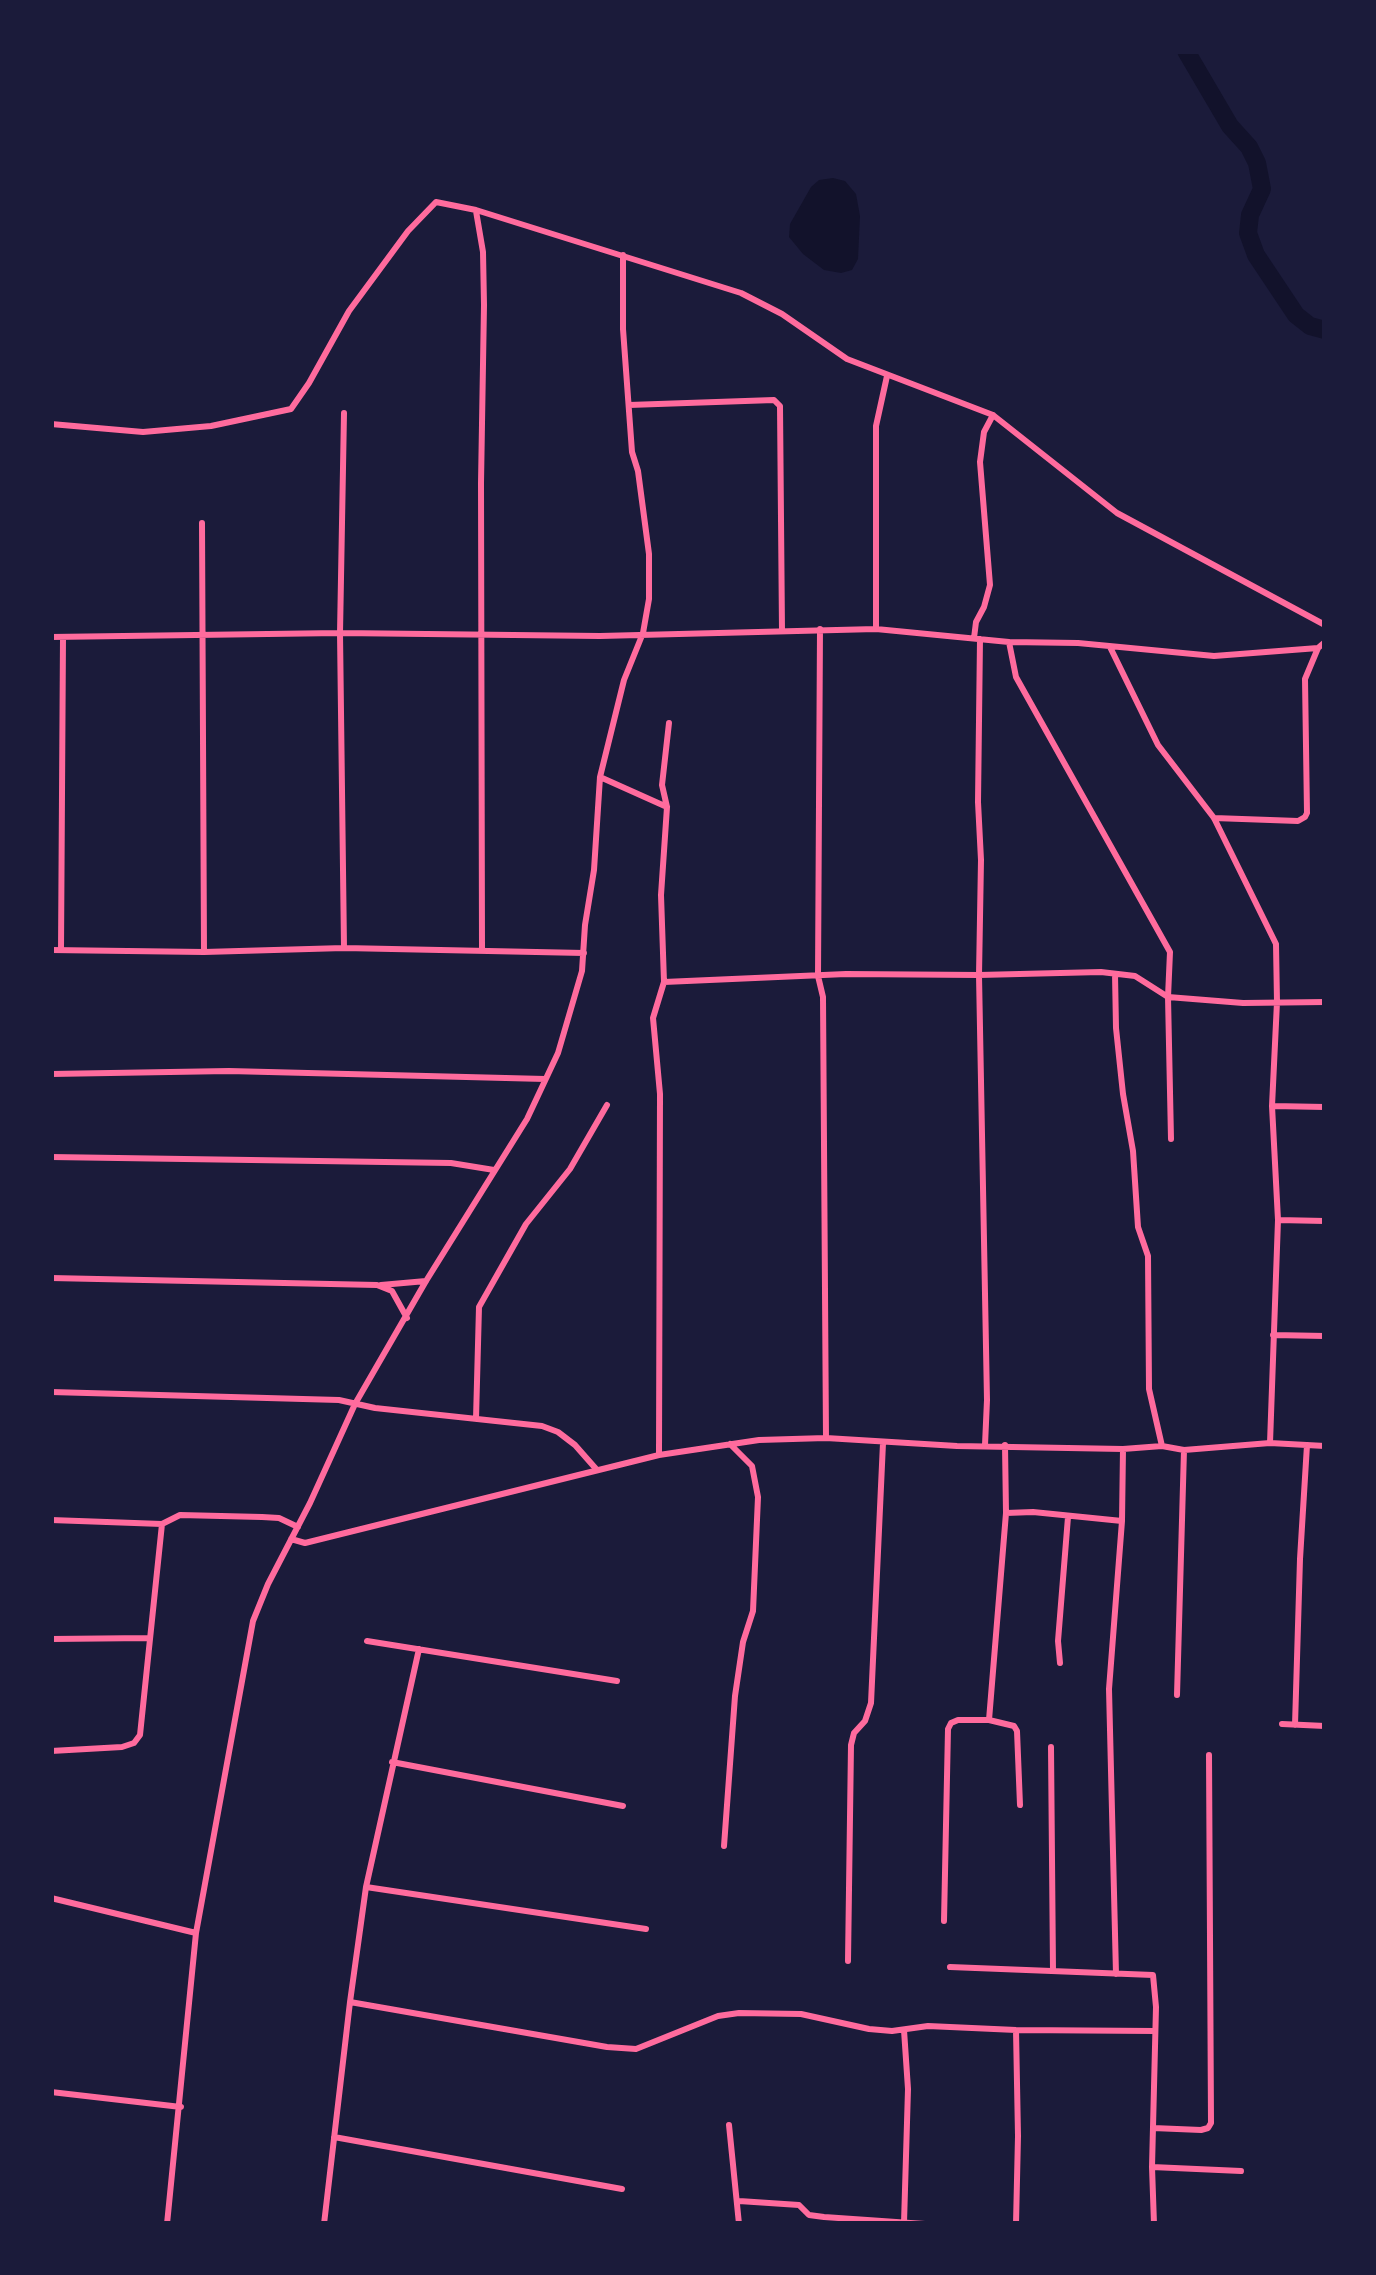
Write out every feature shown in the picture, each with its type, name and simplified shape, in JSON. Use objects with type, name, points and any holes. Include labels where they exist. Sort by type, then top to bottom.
[{"type":"street","points":[[51,424],[143,432],[211,426],[291,409],[349,311],[408,231],[436,202],[476,210],[740,293],[782,314],[847,359],[993,415],[1117,513],[1325,625]]},
{"type":"street","points":[[476,210],[484,305],[482,951]]},
{"type":"street","points":[[167,2224],[196,1934],[254,1621],[355,1404],[526,1119],[567,1029],[584,953],[599,777],[650,599],[649,554],[632,452],[622,255]]},
{"type":"street","points":[[876,628],[876,426],[887,376]]},
{"type":"street","points":[[629,405],[774,400],[780,406],[782,631]]},
{"type":"street","points":[[344,413],[340,633],[344,948]]},
{"type":"street","points":[[985,1446],[976,622],[990,585],[980,462],[984,432],[993,415]]},
{"type":"street","points":[[202,523],[204,952]]},
{"type":"street","points":[[51,637],[600,636],[876,628],[1214,656],[1321,645]]},
{"type":"street","points":[[820,629],[818,976],[823,997],[826,1438]]},
{"type":"street","points":[[61,950],[63,637]]},
{"type":"street","points":[[1009,642],[1016,677],[1170,952],[1171,1139]]},
{"type":"street","points":[[1214,818],[1305,817],[1305,679],[1321,645]]},
{"type":"street","points":[[1110,646],[1158,745],[1214,818],[1276,944],[1272,1106],[1278,1220],[1270,1443]]},
{"type":"street","points":[[658,1455],[660,1094],[652,1018],[664,982],[661,895],[667,807],[662,785],[669,723]]},
{"type":"street","points":[[599,777],[667,807]]},
{"type":"street","points":[[51,950],[344,948],[584,953]]},
{"type":"street","points":[[664,982],[1115,973],[1135,976],[1168,997],[1243,1004],[1325,1002]]},
{"type":"street","points":[[1115,973],[1138,1227],[1148,1256],[1148,1389],[1162,1446]]},
{"type":"street","points":[[51,1074],[229,1071],[545,1079]]},
{"type":"street","points":[[476,1419],[479,1307],[526,1225],[570,1169],[608,1105]]},
{"type":"street","points":[[1272,1106],[1325,1107]]},
{"type":"street","points":[[51,1156],[451,1163],[494,1170]]},
{"type":"street","points":[[1278,1220],[1325,1221]]},
{"type":"street","points":[[51,1278],[377,1285],[426,1281]]},
{"type":"street","points":[[377,1285],[392,1291],[407,1318]]},
{"type":"street","points":[[1273,1336],[1325,1336]]},
{"type":"street","points":[[51,1392],[339,1400],[542,1426],[575,1444],[597,1470]]},
{"type":"street","points":[[291,1539],[305,1543],[658,1455],[730,1444],[826,1438],[1184,1450],[1270,1443],[1325,1446]]},
{"type":"street","points":[[848,1961],[851,1745],[871,1703],[883,1442]]},
{"type":"street","points":[[724,1846],[735,1696],[743,1642],[754,1611],[758,1497],[752,1466],[730,1444]]},
{"type":"street","points":[[989,1720],[1006,1514],[1005,1445]]},
{"type":"street","points":[[1295,1725],[1307,1445]]},
{"type":"street","points":[[1116,1974],[1109,1689],[1123,1449]]},
{"type":"street","points":[[1177,1695],[1184,1450]]},
{"type":"street","points":[[1006,1514],[1033,1512],[1122,1521]]},
{"type":"street","points":[[51,1520],[162,1524],[180,1515],[262,1516],[298,1527]]},
{"type":"street","points":[[1060,1663],[1069,1516]]},
{"type":"street","points":[[51,1750],[122,1748],[134,1743],[142,1724],[162,1524]]},
{"type":"street","points":[[51,1640],[149,1638]]},
{"type":"street","points":[[367,1642],[617,1681]]},
{"type":"street","points":[[324,2224],[366,1887],[419,1648]]},
{"type":"street","points":[[944,1921],[948,1729],[958,1720],[1009,1723],[1017,1731],[1020,1805]]},
{"type":"street","points":[[1282,1724],[1325,1726]]},
{"type":"street","points":[[1051,1747],[1053,1973]]},
{"type":"street","points":[[1153,2128],[1202,2130],[1211,2123],[1209,1755]]},
{"type":"street","points":[[392,1762],[623,1806]]},
{"type":"street","points":[[366,1887],[646,1929]]},
{"type":"street","points":[[52,1901],[196,1934]]},
{"type":"street","points":[[950,1967],[1153,1975],[1154,2224]]},
{"type":"street","points":[[350,2002],[636,2049],[718,2015],[739,2013],[802,2014],[869,2029],[1155,2031]]},
{"type":"street","points":[[904,2030],[908,2089],[904,2223]]},
{"type":"street","points":[[1016,2030],[1016,2224]]},
{"type":"street","points":[[51,2092],[181,2107]]},
{"type":"street","points":[[729,2125],[739,2224]]},
{"type":"street","points":[[334,2138],[622,2189]]},
{"type":"street","points":[[1152,2167],[1241,2171]]},
{"type":"street","points":[[739,2201],[799,2205],[809,2219],[925,2224]]},
{"type":"shaded area","points":[[833,178],[845,181],[856,194],[860,216],[858,259],[852,270],[841,273],[824,270],[789,237],[790,224],[811,187]]},
{"type":"waterway","points":[[1186,51],[1257,163],[1262,189],[1248,233],[1256,255],[1296,315],[1325,330]]}]
